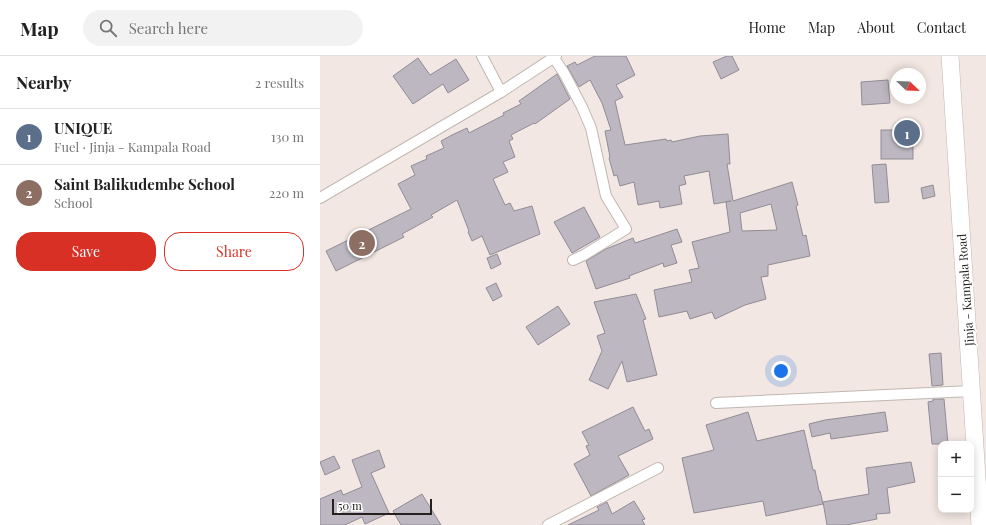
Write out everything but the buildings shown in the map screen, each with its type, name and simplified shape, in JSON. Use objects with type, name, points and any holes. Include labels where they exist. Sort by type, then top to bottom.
[{"type":"highway","name":"Jinja - Kampala Road","points":[[950,56],[980,525]]},
{"type":"street","points":[[482,56],[501,92]]},
{"type":"street","points":[[320,198],[501,92],[555,57],[588,121],[606,196],[626,229],[584,255],[573,260]]},
{"type":"street","points":[[716,403],[972,391]]},
{"type":"street","points":[[548,525],[658,468]]},
{"type":"place","name":"UNIQUE","points":[[907,133]]},
{"type":"place","name":"Saint Balikudembe School","points":[[362,243]]}]
